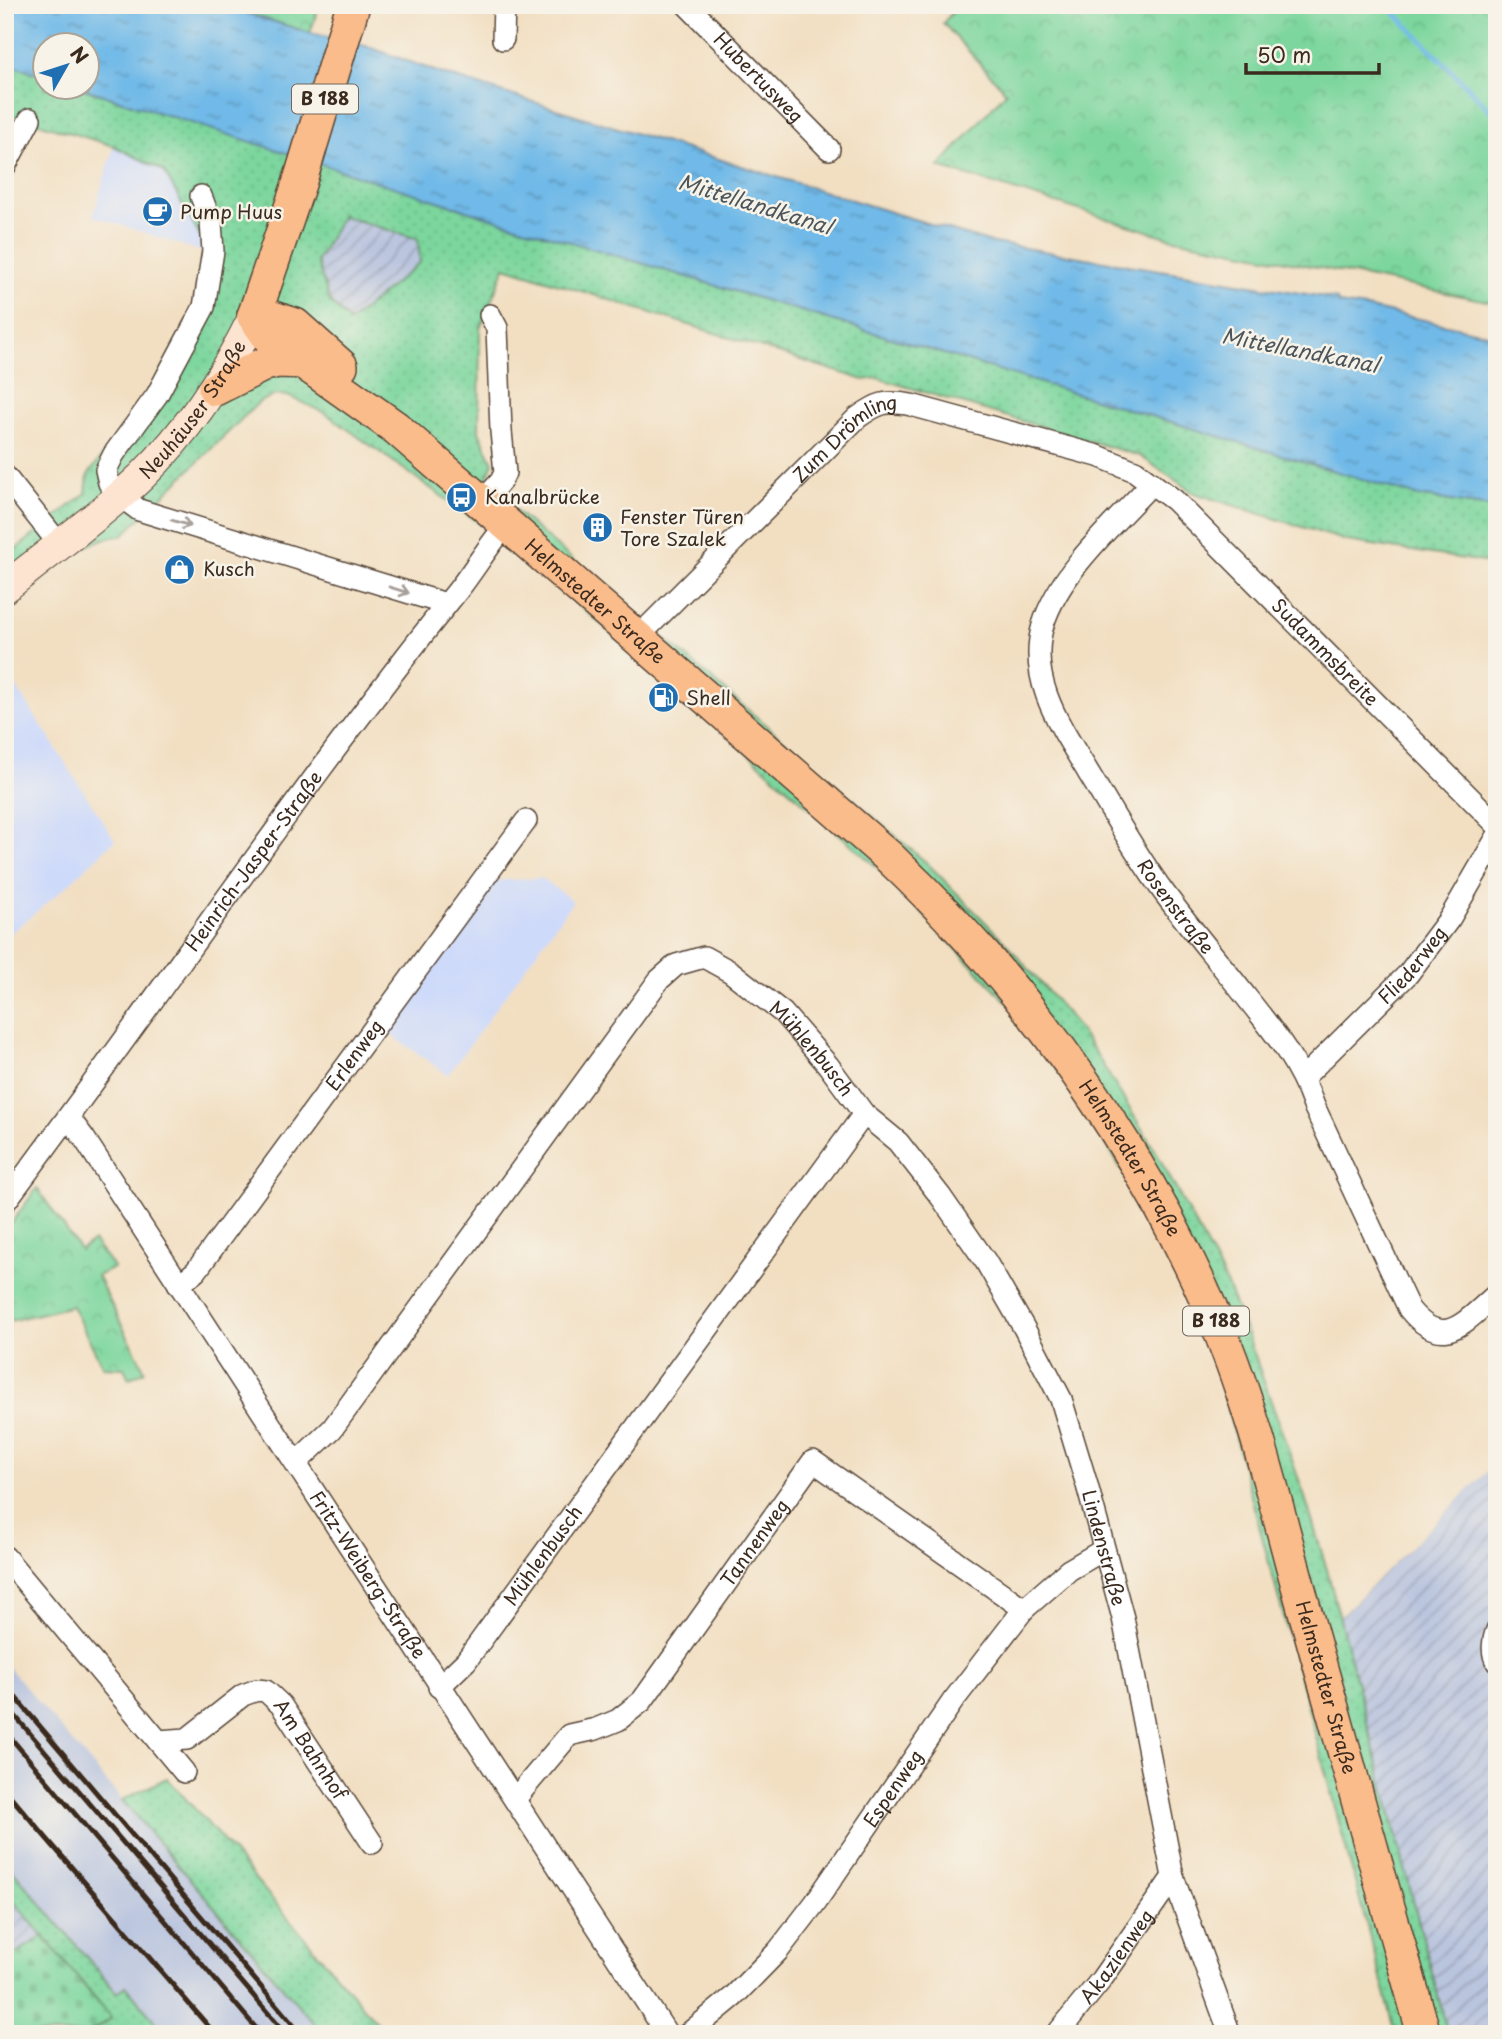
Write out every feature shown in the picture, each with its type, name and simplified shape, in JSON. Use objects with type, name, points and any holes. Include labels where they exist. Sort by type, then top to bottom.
[{"type":"main road","name":"B 188","points":[[254,316],[299,184],[351,9]]},
{"type":"main road","name":"B 188","points":[[275,255],[282,299],[295,325]]},
{"type":"main road","name":"Neuhäuser Straße","points":[[5,588],[120,496],[165,452],[215,389],[254,316]]},
{"type":"main road","name":"Helmstedter Straße","points":[[254,316],[273,318],[295,325],[371,394],[396,428]]},
{"type":"main road","name":"Helmstedter Straße","points":[[254,316],[268,336],[396,428],[888,858],[951,918],[1001,974],[1066,1055],[1107,1115],[1159,1202],[1210,1306],[1250,1412],[1424,2034]]},
{"type":"main road","points":[[215,389],[265,364],[278,361],[305,362]]},
{"type":"street","points":[[503,39],[504,5]]},
{"type":"street","name":"Hubertusweg","points":[[687,5],[829,149]]},
{"type":"street","points":[[5,166],[30,119]]},
{"type":"street","name":"Neuhäuser Straße","points":[[120,496],[109,483],[106,470],[114,454],[157,395],[204,307],[214,251],[211,222],[201,196]]},
{"type":"street","points":[[481,503],[505,473],[497,328],[490,314]]},
{"type":"street","name":"Zum Drömling","points":[[637,638],[857,418],[879,403],[892,401],[911,405],[1098,456],[1135,471],[1152,483]]},
{"type":"street","points":[[5,476],[60,545]]},
{"type":"street","name":"Sudammsbreite","points":[[1152,483],[1194,519],[1497,825]]},
{"type":"street","name":"Rosenstraße","points":[[1152,483],[1065,579],[1051,603],[1043,625],[1038,659],[1041,679],[1059,723],[1139,857],[1275,1034],[1304,1077],[1314,1106],[1397,1285],[1421,1324],[1433,1331],[1455,1328],[1497,1294]]},
{"type":"street","points":[[120,496],[139,510],[446,604]]},
{"type":"street","name":"Heinrich-Jasper-Straße","points":[[5,1202],[69,1118],[265,843],[506,525]]},
{"type":"street","name":"Erlenweg","points":[[179,1284],[196,1271],[526,821]]},
{"type":"street","name":"Fliederweg","points":[[1304,1077],[1408,974],[1450,918],[1497,836]]},
{"type":"street","name":"Mühlenbusch","points":[[297,1462],[332,1429],[659,980],[676,965],[705,957],[732,972],[783,1013],[828,1065],[864,1114],[466,1661],[439,1687]]},
{"type":"street","name":"Lindenstraße","points":[[864,1114],[898,1142],[941,1197],[986,1262],[1061,1399],[1123,1618],[1173,1877],[1230,2034]]},
{"type":"street","name":"Fritz-Weiberg-Straße","points":[[69,1118],[254,1401],[297,1462],[439,1687],[667,2034]]},
{"type":"street","name":"Tannenweg","points":[[515,1799],[569,1735],[596,1729],[618,1720],[642,1701],[813,1461],[1024,1609]]},
{"type":"street","name":"Espenweg","points":[[688,2034],[733,1997],[778,1951],[816,1903],[953,1701],[1024,1609],[1069,1570],[1103,1550]]},
{"type":"street","points":[[5,1557],[184,1772]]},
{"type":"street","points":[[1497,1630],[1493,1637],[1494,1658],[1497,1662]]},
{"type":"street","name":"Am Bahnhof","points":[[158,1741],[187,1739],[243,1695],[257,1690],[266,1691],[281,1705],[372,1843]]},
{"type":"street","name":"Akazienweg","points":[[1057,2034],[1101,1980],[1173,1877]]},
{"type":"shaded area","points":[[114,146],[164,171],[202,240],[206,253],[93,216]]},
{"type":"shaded area","points":[[343,216],[418,239],[420,262],[350,321],[330,300],[318,261]]},
{"type":"shaded area","points":[[5,669],[115,840],[67,886],[5,938]]},
{"type":"shaded area","points":[[542,878],[573,901],[448,1075],[383,1029],[491,881]]},
{"type":"shaded area","points":[[1497,1462],[1497,2034],[1448,2034],[1339,1618]]},
{"type":"shaded area","points":[[5,1663],[323,2034],[166,2034],[126,1986],[118,1993],[5,1861]]},
{"type":"shaded area","points":[[5,1891],[43,1936],[5,1960]]},
{"type":"green space","points":[[221,5],[318,5],[319,6],[310,33]]},
{"type":"green space","points":[[959,5],[1497,5],[1497,303],[1170,238],[939,167],[1006,92],[943,23]]},
{"type":"green space","points":[[5,63],[32,72],[32,102],[102,102],[102,95],[695,279],[1418,496],[1497,508],[1497,564],[1347,541],[1194,493],[1140,456],[877,378],[864,380],[505,267],[480,329],[479,431],[493,463],[484,484],[928,864],[1005,942],[1066,1012],[1095,1052],[1156,1152],[1224,1278],[1304,1494],[1328,1573],[1448,2034],[1396,2034],[1219,1377],[1196,1313],[1145,1208],[1080,1101],[1008,1003],[887,876],[513,547],[325,413],[288,396],[276,395],[259,402],[122,536],[107,538],[76,553],[5,610],[5,558],[86,493],[88,475],[151,393],[193,310],[206,253],[202,240],[164,171],[114,146],[5,113]],"holes":[[[340,213],[418,239],[420,262],[347,324],[349,321],[330,302],[317,261],[342,216]]]},
{"type":"green space","points":[[37,1188],[80,1250],[93,1241],[114,1268],[97,1276],[145,1371],[129,1379],[124,1368],[103,1367],[72,1306],[5,1322],[5,1232]]},
{"type":"green space","points":[[167,1778],[386,2034],[323,2034],[122,1800]]},
{"type":"green space","points":[[5,1861],[117,1993],[126,1986],[166,2034],[87,2034],[111,2019],[5,1891]]},
{"type":"green space","points":[[43,1936],[111,2018],[87,2034],[5,2034],[5,1960]]},
{"type":"water","name":"Mittellandkanal","points":[[5,5],[221,5],[310,33],[366,46],[446,75],[988,242],[1336,299],[1339,304],[1497,336],[1497,508],[1418,496],[504,222],[102,95],[102,32],[32,32],[32,72],[5,63]]},
{"type":"waterway","points":[[1387,5],[1497,117]]},
{"type":"railway","points":[[5,1685],[301,2034]]},
{"type":"railway","points":[[5,1704],[286,2034]]},
{"type":"railway","points":[[5,1731],[261,2034]]},
{"type":"railway","points":[[5,1790],[215,2034]]},
{"type":"place","name":"Pump Huus","points":[[157,212]]},
{"type":"place","name":"Kanalbrücke","points":[[462,497]]},
{"type":"place","name":"Fenster Türen Tore Szalek","points":[[597,528]]},
{"type":"place","name":"Kusch","points":[[180,569]]},
{"type":"place","name":"Shell","points":[[663,698]]}]
